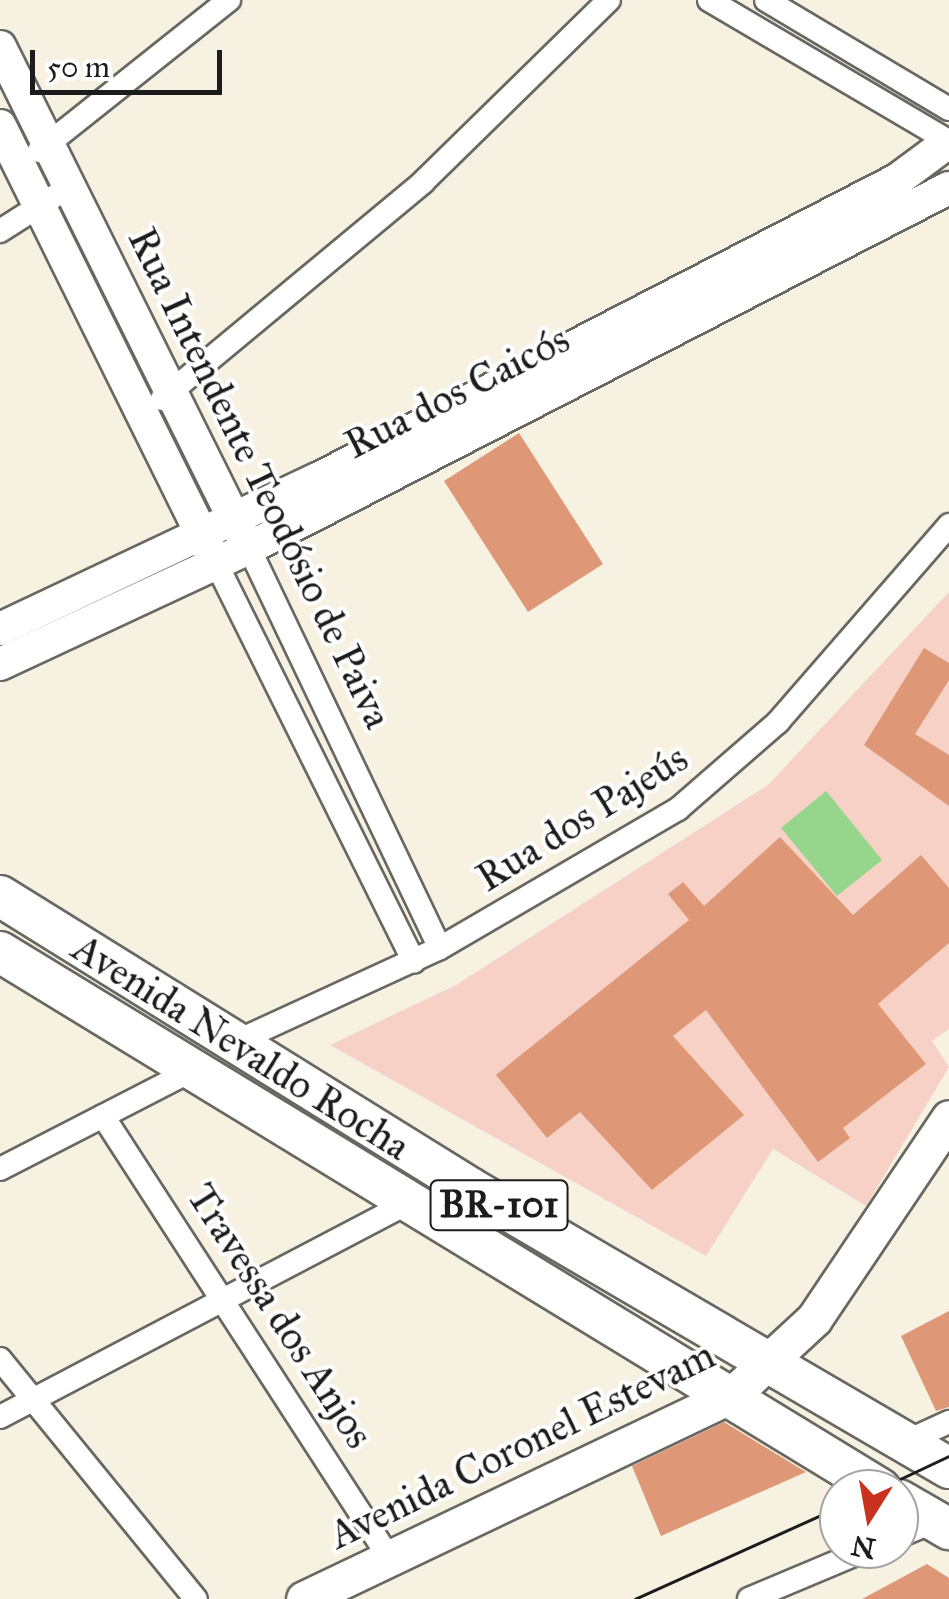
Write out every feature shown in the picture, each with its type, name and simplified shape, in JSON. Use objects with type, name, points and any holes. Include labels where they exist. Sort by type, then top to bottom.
[{"type":"highway","name":"Avenida Nevaldo Rocha","points":[[0,896],[230,1044],[949,1468]]},
{"type":"highway","name":"Avenida Nevaldo Rocha","points":[[0,952],[733,1394],[849,1469]]},
{"type":"main road","name":"Avenida Coronel Estevam","points":[[304,1599],[733,1394],[769,1365],[814,1319],[949,1118]]},
{"type":"street","points":[[19,164],[229,0]]},
{"type":"street","points":[[142,411],[173,392],[423,182],[609,0]]},
{"type":"street","points":[[709,0],[946,135]]},
{"type":"street","points":[[766,0],[946,135]]},
{"type":"street","name":"Rua Intendente Teodósio de Paiva","points":[[0,47],[173,392],[440,948]]},
{"type":"street","name":"Rua Intendente Teodósio de Paiva","points":[[0,126],[414,961]]},
{"type":"street","name":"Rua dos Caicós","points":[[0,664],[249,548],[325,491],[897,180],[946,135]]},
{"type":"street","points":[[0,231],[70,186]]},
{"type":"street","name":"Rua dos Caicós","points":[[0,629],[233,517],[325,491],[949,188]]},
{"type":"street","name":"Rua dos Pajeús","points":[[230,1044],[440,948],[634,840],[722,774],[949,525]]},
{"type":"street","points":[[0,1169],[193,1070]]},
{"type":"street","name":"Travessa dos Anjos","points":[[103,1116],[227,1296],[390,1558]]},
{"type":"street","points":[[0,1417],[414,1200]]},
{"type":"street","points":[[0,1359],[196,1599]]},
{"type":"street","points":[[904,1443],[949,1422]]},
{"type":"street","points":[[749,1599],[820,1569]]},
{"type":"shaded area","points":[[949,592],[949,1029],[932,1041],[949,1067],[866,1206],[773,1149],[706,1256],[330,1045],[456,985],[768,785]]},
{"type":"green space","points":[[826,791],[882,860],[837,896],[781,828]]},
{"type":"building","points":[[519,433],[603,564],[528,612],[444,481]]},
{"type":"building","points":[[924,648],[949,663],[949,680],[915,734],[949,755],[949,806],[864,745]]},
{"type":"building","points":[[780,837],[853,915],[921,855],[949,888],[949,943],[878,1004],[926,1064],[843,1128],[850,1138],[818,1162],[706,1010],[673,1036],[744,1115],[652,1190],[580,1112],[547,1138],[496,1075],[689,920],[668,894],[683,882],[704,906]]},
{"type":"building","points":[[949,1311],[949,1407],[936,1411],[901,1336]]},
{"type":"building","points":[[724,1422],[806,1472],[661,1536],[632,1466]]},
{"type":"building","points":[[927,1564],[949,1578],[949,1599],[862,1599],[919,1569]]},
{"type":"tram line","points":[[919,1470],[949,1456]]},
{"type":"tram line","points":[[635,1599],[819,1516]]}]
